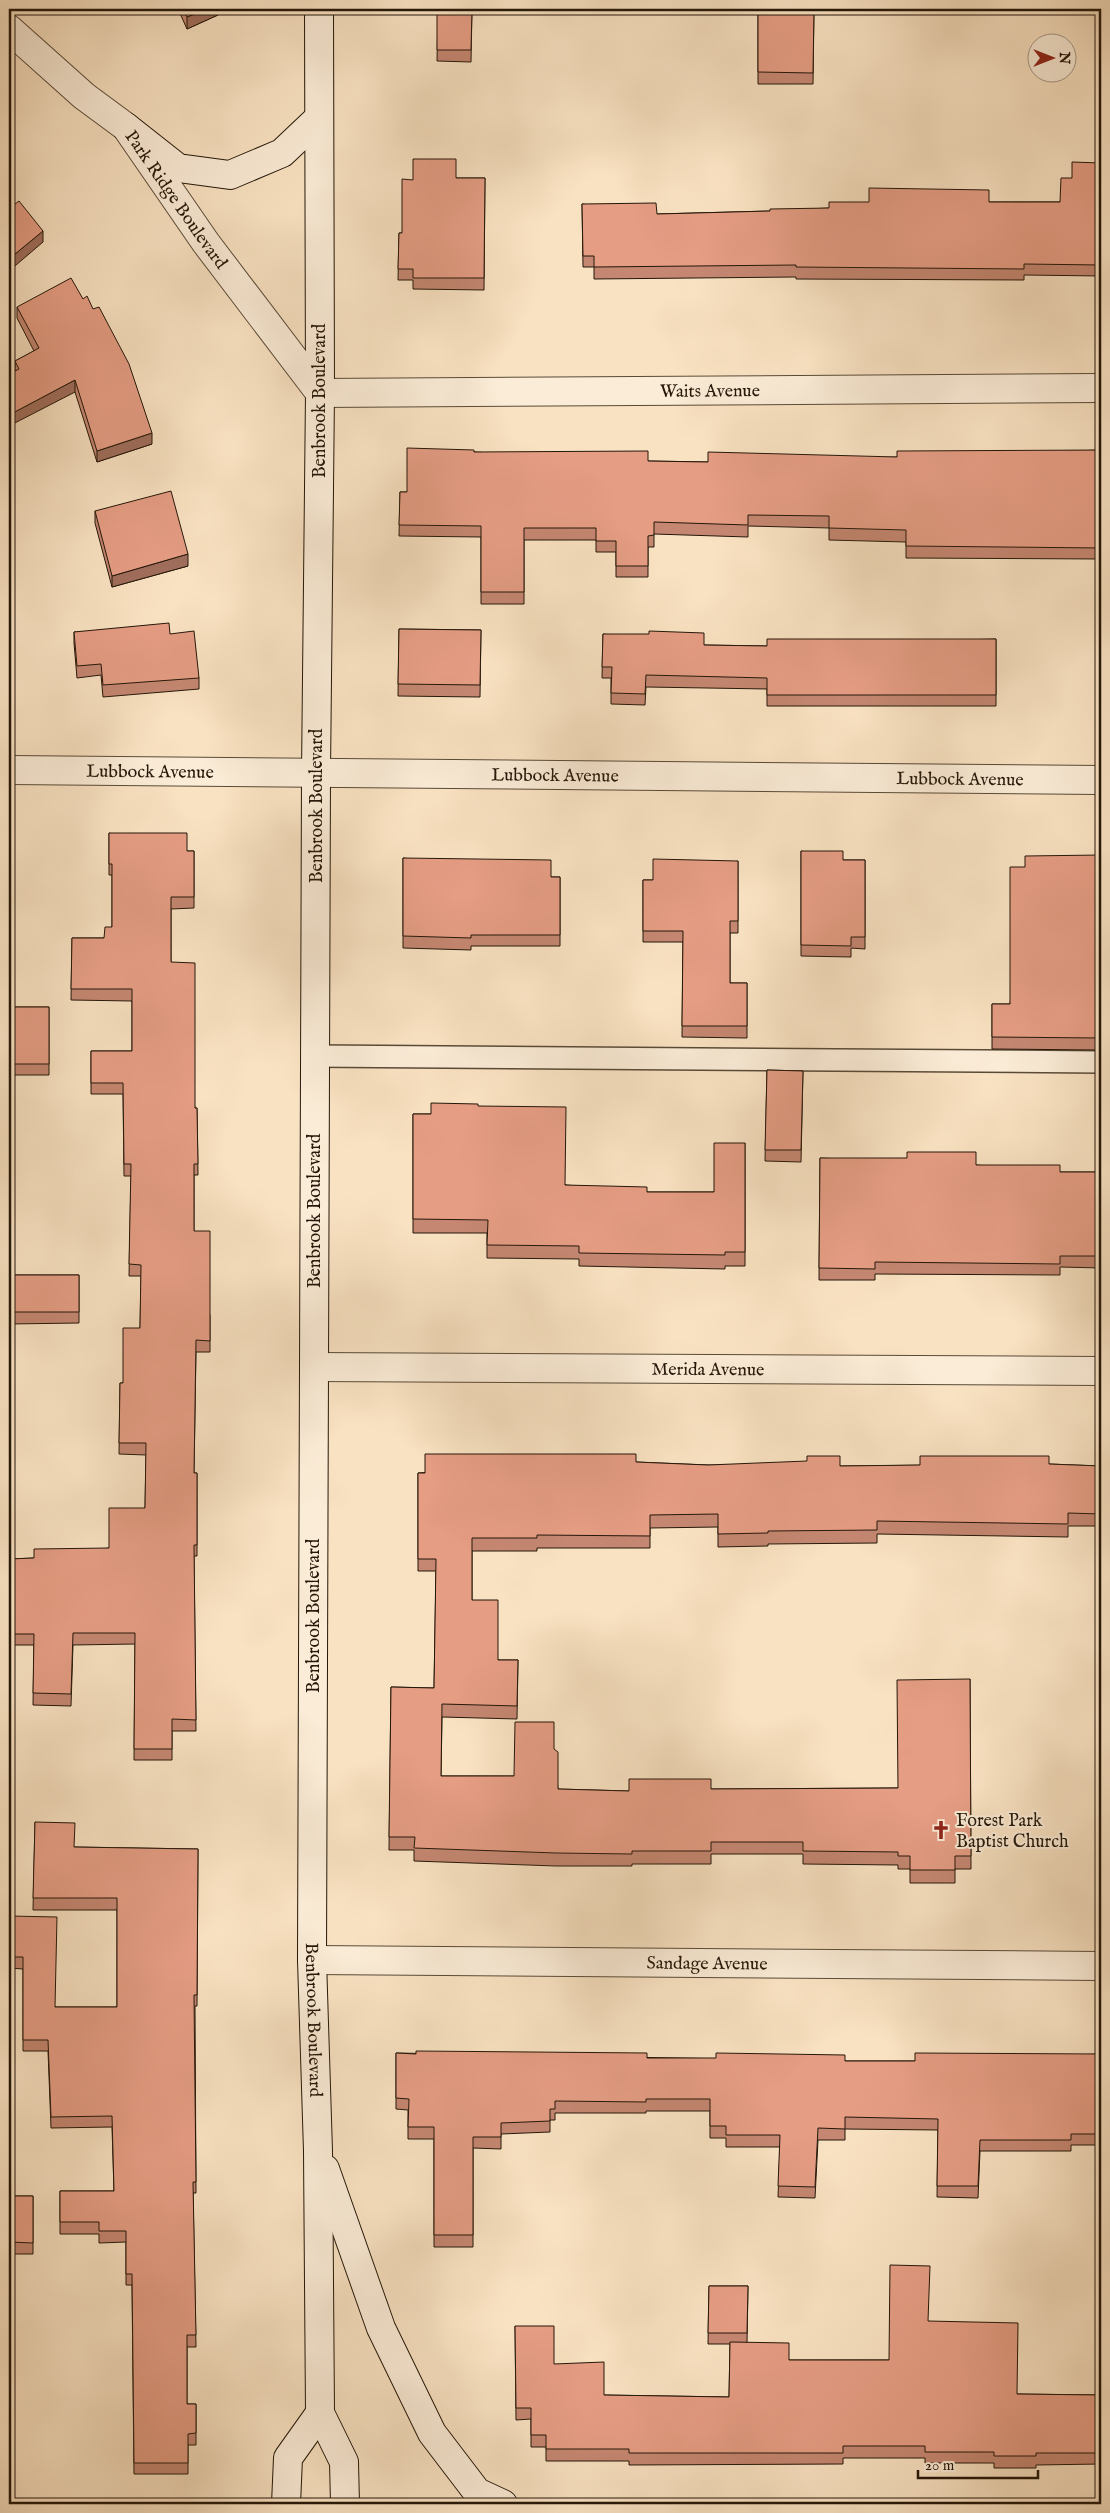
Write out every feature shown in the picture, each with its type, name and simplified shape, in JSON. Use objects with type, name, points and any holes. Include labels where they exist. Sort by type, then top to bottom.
[{"type":"street","name":"Benbrook Boulevard","points":[[319,9],[320,394],[314,1056],[312,1960],[318,2150],[320,2413],[344,2462],[345,2504]]},
{"type":"street","name":"Park Ridge Boulevard","points":[[9,29],[84,96],[126,127],[206,243],[320,394]]},
{"type":"street","points":[[126,127],[178,168],[230,175],[282,153],[319,118]]},
{"type":"street","name":"Waits Avenue","points":[[320,394],[1101,388]]},
{"type":"street","name":"Lubbock Avenue","points":[[9,770],[1101,780]]},
{"type":"street","name":"Merida Avenue","points":[[314,1367],[1101,1371]]},
{"type":"street","name":"Sandage Avenue","points":[[312,1960],[1101,1966]]},
{"type":"street","points":[[318,2150],[381,2328],[432,2433],[477,2492],[503,2504]]},
{"type":"street","points":[[286,2504],[288,2458],[320,2413]]},
{"type":"lane","points":[[314,1056],[1101,1062]]},
{"type":"building","points":[[183,9],[207,9],[187,17]]},
{"type":"building","points":[[437,9],[472,9],[471,50],[437,50]]},
{"type":"building","points":[[758,9],[814,9],[813,73],[758,72]]},
{"type":"building","points":[[413,159],[456,159],[456,178],[485,178],[484,278],[413,278],[413,269],[398,269],[399,233],[402,233],[402,179],[413,180]]},
{"type":"building","points":[[1072,162],[1101,163],[1101,265],[1024,264],[1024,269],[796,267],[796,265],[594,267],[594,256],[583,256],[582,204],[656,203],[657,214],[829,208],[829,202],[869,202],[869,188],[989,190],[989,202],[1060,202],[1061,178],[1072,178]]},
{"type":"building","points":[[9,198],[15,204],[19,201],[43,231],[9,259]]},
{"type":"building","points":[[71,278],[83,299],[87,296],[93,309],[99,307],[129,364],[152,433],[97,451],[75,380],[9,415],[9,374],[19,369],[15,361],[39,348],[17,307]]},
{"type":"building","points":[[407,448],[474,450],[474,452],[648,451],[648,461],[708,462],[708,452],[897,457],[897,451],[1101,450],[1101,548],[906,546],[906,530],[829,528],[829,516],[748,515],[748,525],[654,522],[654,535],[648,536],[648,566],[616,566],[616,541],[596,541],[596,528],[524,528],[524,592],[481,592],[481,526],[399,525],[400,492],[407,492]]},
{"type":"building","points":[[171,491],[188,554],[112,576],[95,511]]},
{"type":"building","points":[[169,623],[170,634],[194,631],[199,678],[103,685],[101,664],[77,666],[74,632]]},
{"type":"building","points":[[399,629],[481,630],[480,685],[398,684]]},
{"type":"building","points":[[649,631],[704,633],[704,645],[767,646],[767,639],[996,639],[996,695],[767,695],[767,678],[646,675],[645,694],[611,693],[612,667],[602,667],[603,634],[649,634]]},
{"type":"building","points":[[109,833],[187,833],[187,851],[194,851],[194,897],[171,897],[171,962],[195,963],[195,1108],[197,1108],[198,1164],[194,1164],[194,1231],[210,1231],[210,1341],[196,1340],[194,1473],[197,1473],[197,1545],[194,1545],[196,1720],[172,1719],[172,1749],[134,1749],[135,1633],[73,1633],[71,1694],[33,1693],[34,1634],[9,1634],[9,1559],[34,1558],[34,1549],[109,1548],[109,1508],[145,1508],[146,1443],[119,1443],[120,1383],[123,1383],[123,1328],[140,1328],[141,1265],[129,1264],[131,1164],[124,1164],[123,1083],[91,1083],[91,1051],[132,1051],[132,989],[71,989],[72,938],[104,938],[105,927],[112,927],[112,864],[109,864]]},
{"type":"building","points":[[801,851],[843,851],[843,860],[865,860],[865,937],[851,937],[851,946],[801,945]]},
{"type":"building","points":[[1101,855],[1101,1038],[992,1037],[992,1004],[1010,1004],[1010,867],[1025,867],[1025,856]]},
{"type":"building","points":[[403,858],[551,860],[551,877],[560,877],[560,935],[471,935],[471,938],[403,936]]},
{"type":"building","points":[[653,859],[738,861],[738,921],[730,921],[730,983],[747,983],[747,1026],[682,1026],[683,931],[643,931],[643,880],[653,880]]},
{"type":"building","points":[[9,1007],[49,1007],[49,1064],[9,1064]]},
{"type":"building","points":[[767,1070],[803,1071],[801,1150],[765,1150]]},
{"type":"building","points":[[431,1103],[478,1104],[478,1106],[566,1107],[565,1185],[647,1187],[647,1192],[714,1192],[714,1143],[745,1143],[745,1252],[725,1252],[725,1255],[579,1253],[579,1246],[487,1245],[488,1220],[413,1219],[413,1114],[431,1114]]},
{"type":"building","points":[[907,1152],[976,1152],[976,1165],[1060,1165],[1060,1172],[1101,1172],[1101,1256],[1060,1256],[1060,1264],[875,1262],[875,1269],[819,1268],[820,1158],[907,1158]]},
{"type":"building","points":[[9,1275],[79,1275],[79,1312],[9,1312]]},
{"type":"building","points":[[425,1454],[636,1454],[636,1462],[708,1465],[807,1461],[807,1456],[840,1456],[840,1466],[920,1465],[920,1456],[1049,1456],[1049,1464],[1101,1466],[1101,1514],[1068,1513],[1068,1524],[877,1521],[877,1530],[768,1531],[768,1533],[718,1534],[718,1514],[650,1515],[650,1536],[537,1535],[537,1538],[472,1538],[472,1600],[498,1600],[498,1660],[518,1660],[517,1706],[442,1704],[441,1776],[514,1776],[515,1722],[554,1722],[554,1749],[558,1752],[558,1789],[629,1791],[629,1779],[711,1779],[711,1789],[898,1788],[897,1680],[970,1679],[971,1856],[955,1856],[955,1870],[910,1870],[910,1856],[898,1856],[898,1852],[803,1851],[803,1842],[711,1842],[711,1851],[632,1851],[632,1854],[414,1848],[415,1837],[389,1837],[391,1687],[434,1688],[436,1559],[418,1559],[418,1473],[425,1473]]},
{"type":"building","points":[[1098,1798],[1101,1798],[1101,1848],[1098,1848]]},
{"type":"building","points":[[35,1822],[75,1823],[74,1847],[198,1849],[197,1995],[194,1995],[196,2182],[193,2182],[196,2335],[187,2335],[187,2404],[196,2404],[196,2433],[188,2434],[188,2463],[134,2463],[132,2274],[126,2274],[126,2231],[99,2231],[99,2222],[60,2222],[60,2191],[114,2191],[112,2116],[51,2117],[48,2040],[23,2040],[23,1957],[9,1957],[9,1916],[57,1917],[55,2007],[117,2007],[117,1898],[33,1898]]},
{"type":"building","points":[[416,2051],[647,2053],[647,2058],[716,2058],[716,2053],[845,2055],[845,2061],[915,2061],[915,2053],[1101,2054],[1101,2134],[1071,2134],[1071,2140],[980,2140],[978,2186],[937,2186],[938,2119],[845,2117],[845,2129],[818,2128],[815,2187],[778,2186],[780,2135],[726,2135],[726,2126],[710,2126],[710,2099],[646,2099],[646,2102],[555,2101],[555,2109],[550,2109],[550,2121],[501,2123],[501,2137],[473,2137],[473,2235],[434,2235],[434,2127],[408,2127],[409,2099],[396,2098],[396,2053],[416,2054]]},
{"type":"building","points":[[9,2196],[33,2196],[33,2243],[9,2242]]},
{"type":"building","points":[[890,2265],[930,2266],[928,2321],[1018,2323],[1017,2394],[1101,2395],[1101,2453],[1036,2453],[1036,2456],[994,2456],[994,2452],[925,2452],[925,2446],[843,2446],[843,2453],[629,2453],[629,2449],[546,2449],[546,2435],[531,2435],[531,2408],[516,2408],[515,2326],[554,2326],[554,2364],[604,2362],[604,2395],[729,2397],[730,2342],[789,2343],[789,2360],[889,2360]]},
{"type":"building","points":[[709,2286],[748,2286],[747,2333],[708,2333]]},
{"type":"place","name":"Forest Park Baptist Church","points":[[941,1830]]}]
